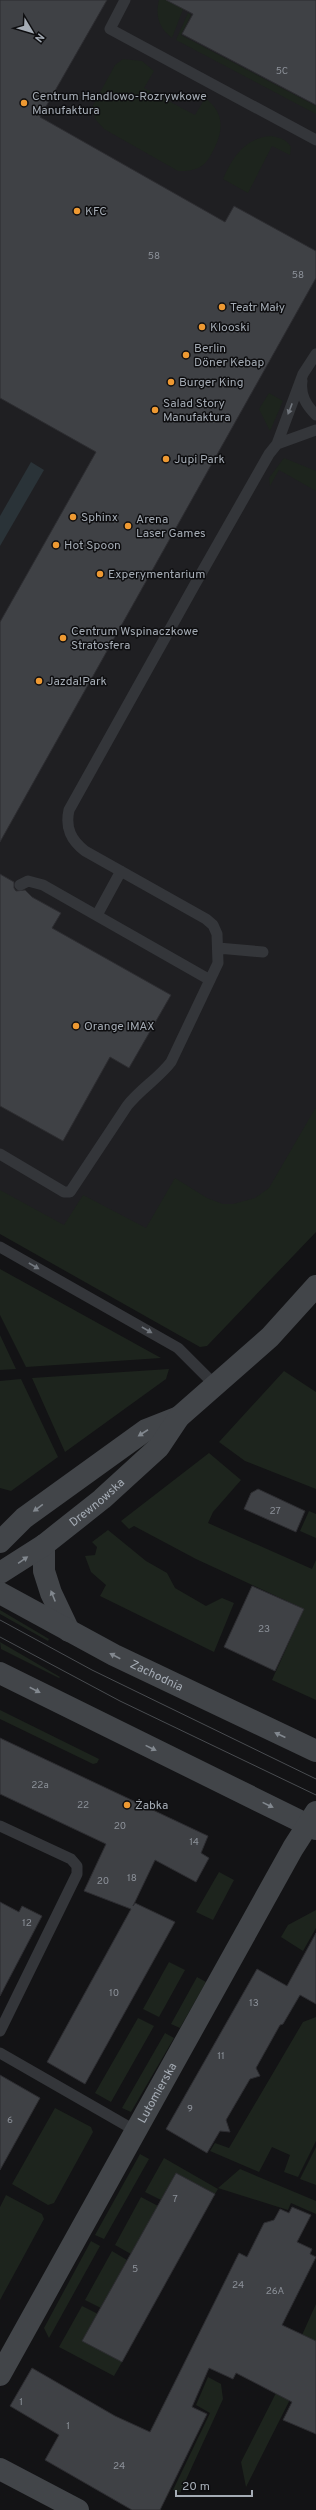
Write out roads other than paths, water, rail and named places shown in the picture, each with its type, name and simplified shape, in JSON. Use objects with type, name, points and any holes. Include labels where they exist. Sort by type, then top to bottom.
[{"type":"main road","name":"Drewnowska","points":[[0,1573],[44,1545],[102,1499],[159,1447],[179,1417],[270,1336],[316,1286]]},
{"type":"main road","name":"Drewnowska","points":[[0,1542],[24,1518],[146,1430],[179,1417]]},
{"type":"main road","points":[[44,1545],[44,1571],[51,1593],[69,1631]]},
{"type":"main road","name":"Zachodnia","points":[[0,1593],[69,1631],[200,1698],[316,1751]]},
{"type":"main road","points":[[0,1673],[313,1822]]},
{"type":"main road","name":"Lutomierska","points":[[0,2376],[136,2131],[313,1822]]},
{"type":"main road","points":[[0,2468],[76,2509]]},
{"type":"lane","points":[[125,0],[110,29],[316,140]]},
{"type":"lane","points":[[0,1154],[64,1192],[70,1192],[127,1106],[134,1097],[162,1074],[170,1062],[218,963],[217,934],[214,925],[74,842],[66,821],[69,810],[194,586],[277,444],[303,374],[314,357]]},
{"type":"lane","points":[[303,374],[301,390],[307,405],[316,415]]},
{"type":"lane","points":[[277,444],[316,430]]},
{"type":"lane","points":[[97,914],[121,871]]},
{"type":"lane","points":[[20,885],[28,881],[43,885],[97,914],[210,980]]},
{"type":"lane","points":[[218,948],[263,952]]},
{"type":"lane","points":[[0,1247],[178,1348],[215,1385]]},
{"type":"lane","points":[[0,1826],[71,1859],[77,1866],[77,1874],[0,2031]]},
{"type":"lane","points":[[0,2054],[136,2131]]},
{"type":"tram line","points":[[0,1620],[92,1670],[316,1779]]},
{"type":"tram line","points":[[0,1637],[120,1701],[316,1795]]},
{"type":"place","name":"Centrum Handlowo-Rozrywkowe Manufaktura","points":[[24,103]]},
{"type":"place","name":"KFC","points":[[77,211]]},
{"type":"place","name":"Teatr Mały","points":[[222,307]]},
{"type":"place","name":"Klooski","points":[[202,327]]},
{"type":"place","name":"Berlin Döner Kebap","points":[[186,355]]},
{"type":"place","name":"Burger King","points":[[171,382]]},
{"type":"place","name":"Salad Story Manufaktura","points":[[155,410]]},
{"type":"place","name":"Jupi Park","points":[[166,459]]},
{"type":"place","name":"Sphinx","points":[[73,517]]},
{"type":"place","name":"Arena Laser Games","points":[[128,526]]},
{"type":"place","name":"Hot Spoon","points":[[56,545]]},
{"type":"place","name":"Experymentarium","points":[[100,574]]},
{"type":"place","name":"Centrum Wspinaczkowe Stratosfera","points":[[63,638]]},
{"type":"place","name":"Jazda!Park","points":[[39,681]]},
{"type":"place","name":"Orange IMAX","points":[[76,1026]]},
{"type":"place","name":"Żabka","points":[[127,1805]]}]
